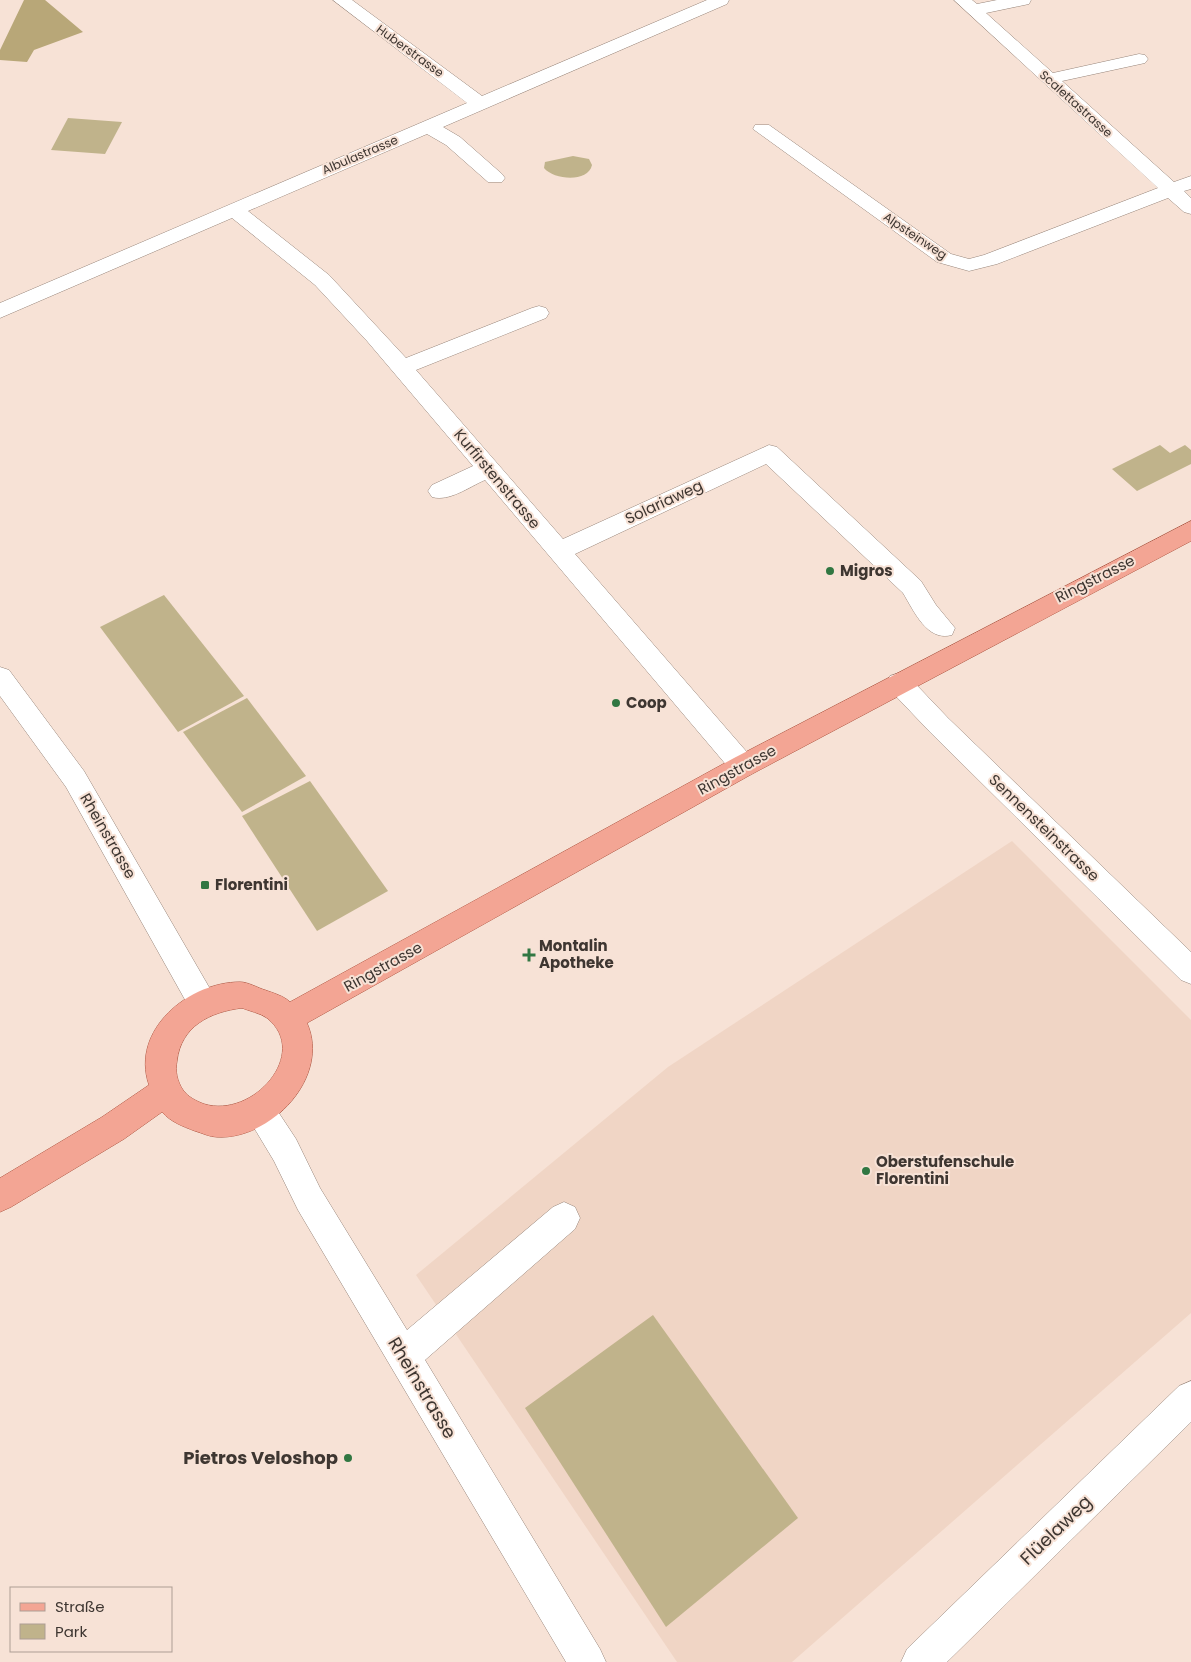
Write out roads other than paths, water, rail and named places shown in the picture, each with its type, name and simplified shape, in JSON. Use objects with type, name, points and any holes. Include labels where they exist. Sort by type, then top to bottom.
[{"type":"main road","name":"Ringstrasse","points":[[288,1018],[743,766],[1191,530]]},
{"type":"main road","points":[[242,995],[259,998],[276,1006],[288,1018],[297,1036],[298,1056],[292,1077],[279,1096],[260,1111],[238,1120],[216,1122],[195,1118],[178,1108],[165,1092],[160,1073],[162,1052],[170,1033],[184,1016],[204,1004],[222,997],[242,995]]},
{"type":"main road","points":[[0,1196],[113,1128],[165,1092]]},
{"type":"street","name":"Huberstrasse","points":[[341,0],[479,103]]},
{"type":"street","name":"Albulastrasse","points":[[0,311],[721,0]]},
{"type":"street","points":[[967,5],[1023,0]]},
{"type":"street","name":"Scalettastrasse","points":[[967,5],[1191,208]]},
{"type":"street","points":[[1049,79],[1139,59]]},
{"type":"street","points":[[428,126],[453,141],[495,178]]},
{"type":"street","name":"Alpsteinweg","points":[[762,130],[944,258],[969,265],[990,260],[1191,182]]},
{"type":"street","name":"Kurfirstenstrasse","points":[[234,210],[322,280],[490,468],[743,766]]},
{"type":"street","points":[[402,368],[539,313]]},
{"type":"street","name":"Solariaweg","points":[[559,551],[768,454],[912,587],[927,612],[942,628]]},
{"type":"street","points":[[440,491],[490,468]]},
{"type":"street","name":"Rheinstrasse","points":[[0,677],[75,780],[204,1004]]},
{"type":"street","name":"Sennensteinstrasse","points":[[899,683],[1191,971]]},
{"type":"street","name":"Rheinstrasse","points":[[260,1111],[285,1150],[309,1199],[587,1662]]},
{"type":"street","points":[[403,1356],[564,1218]]},
{"type":"street","name":"Flüelaweg","points":[[920,1662],[1191,1398]]},
{"type":"place","name":"Migros","points":[[830,571]]},
{"type":"place","name":"Coop","points":[[616,703]]},
{"type":"place","name":"Florentini","points":[[205,885]]},
{"type":"place","name":"Montalin Apotheke","points":[[529,955]]},
{"type":"place","name":"Oberstufenschule Florentini","points":[[866,1171]]},
{"type":"place","name":"Pietros Veloshop","points":[[348,1458]]}]
